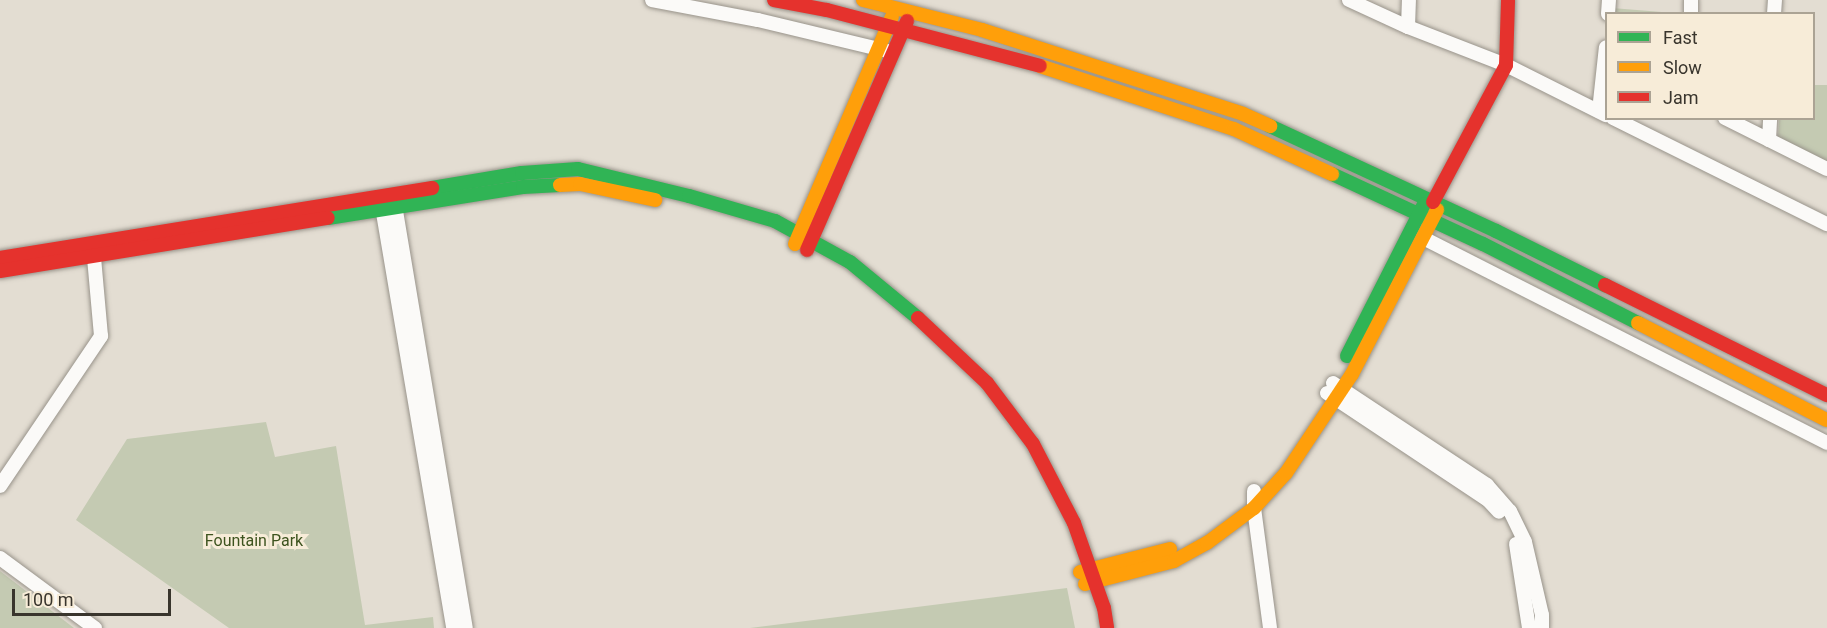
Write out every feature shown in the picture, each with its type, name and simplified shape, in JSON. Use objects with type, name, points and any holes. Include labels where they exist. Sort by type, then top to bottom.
[{"type":"street","points":[[652,0],[895,53]]},
{"type":"street","points":[[774,0],[890,26],[1032,63],[1234,129],[1493,249],[1827,420]]},
{"type":"street","points":[[863,0],[910,6],[1243,114],[1433,202],[1827,395]]},
{"type":"street","points":[[1349,0],[1408,27],[1506,65],[1603,113],[1605,80]]},
{"type":"street","points":[[1408,27],[1409,0]]},
{"type":"street","points":[[1087,577],[1169,549],[1201,533],[1246,500],[1307,428],[1334,391],[1419,214],[1433,202],[1506,65],[1508,0]]},
{"type":"street","points":[[803,242],[890,26],[894,4]]},
{"type":"street","points":[[803,242],[895,53],[905,30],[910,6]]},
{"type":"street","points":[[1617,120],[1827,224]]},
{"type":"street","points":[[1729,120],[1827,169]]},
{"type":"street","points":[[1769,140],[1770,120]]},
{"type":"street","points":[[0,258],[93,249],[388,202],[522,173],[578,169],[686,206],[803,242],[845,272],[909,324],[978,392],[1024,452],[1064,528],[1107,628]]},
{"type":"street","points":[[388,202],[453,628]]},
{"type":"street","points":[[388,202],[466,628]]},
{"type":"street","points":[[1087,577],[1174,561],[1207,543],[1254,508],[1286,473],[1334,391],[1423,238],[1432,220],[1433,202]]},
{"type":"street","points":[[1423,238],[1827,443]]},
{"type":"street","points":[[0,271],[93,249]]},
{"type":"street","points":[[0,486],[101,336],[93,249]]},
{"type":"street","points":[[1334,391],[1488,500],[1501,514],[1511,531],[1518,553],[1529,628]]},
{"type":"street","points":[[1334,391],[1487,485],[1510,510],[1525,542],[1542,615],[1542,628]]},
{"type":"street","points":[[1254,491],[1254,508],[1270,628]]},
{"type":"street","points":[[0,558],[94,628]]},
{"type":"street","points":[[1087,577],[1095,628]]},
{"type":"green space","points":[[1612,8],[1662,12],[1611,12]]},
{"type":"green space","points":[[1815,85],[1827,85],[1827,163],[1778,139],[1779,120],[1815,120]]},
{"type":"green space","name":"Fountain Park","points":[[266,422],[275,457],[336,446],[365,625],[433,617],[434,628],[229,628],[76,520],[127,439]]},
{"type":"green space","points":[[0,571],[74,628],[0,628]]},
{"type":"green space","points":[[1067,588],[1075,628],[750,628]]},
{"type":"traffic: fast","points":[[1270,126],[1496,231],[1605,285]]},
{"type":"traffic: fast","points":[[432,188],[522,173],[578,169],[689,196],[775,221],[850,262],[918,318]]},
{"type":"traffic: fast","points":[[1332,174],[1483,244],[1638,323]]},
{"type":"traffic: fast","points":[[328,218],[523,187],[560,185]]},
{"type":"traffic: fast","points":[[1347,356],[1424,204]]},
{"type":"traffic: slow","points":[[863,0],[982,30],[1243,114],[1270,126]]},
{"type":"traffic: slow","points":[[795,244],[892,17]]},
{"type":"traffic: slow","points":[[1040,66],[1234,129],[1332,174]]},
{"type":"traffic: slow","points":[[560,185],[580,184],[655,200]]},
{"type":"traffic: slow","points":[[1085,584],[1174,561],[1207,543],[1254,508],[1286,473],[1352,374],[1437,210]]},
{"type":"traffic: slow","points":[[1638,323],[1827,420]]},
{"type":"traffic: slow","points":[[1080,572],[1170,549]]},
{"type":"traffic: jam","points":[[774,0],[827,10],[1040,66]]},
{"type":"traffic: jam","points":[[1433,202],[1506,65],[1508,0]]},
{"type":"traffic: jam","points":[[807,250],[907,21]]},
{"type":"traffic: jam","points":[[0,258],[432,188]]},
{"type":"traffic: jam","points":[[0,271],[328,218]]},
{"type":"traffic: jam","points":[[1605,285],[1827,395]]},
{"type":"traffic: jam","points":[[918,318],[987,383],[1033,444],[1074,523],[1104,608],[1107,628]]}]
